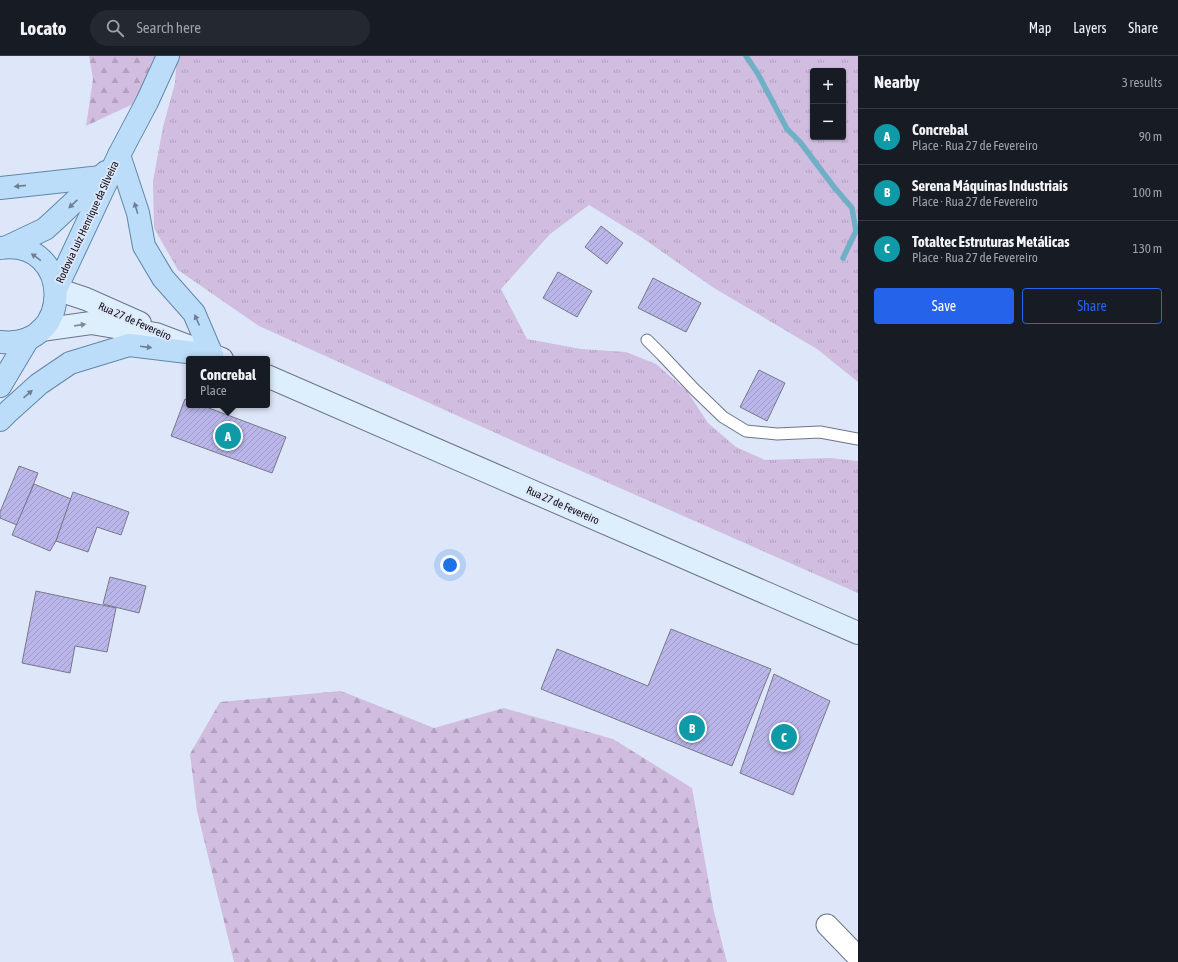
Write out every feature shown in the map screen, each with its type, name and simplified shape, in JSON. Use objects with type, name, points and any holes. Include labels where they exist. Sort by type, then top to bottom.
[{"type":"main road","name":"Rodovia Luiz Henrique da Silveira","points":[[56,289],[119,155],[147,102],[168,56]]},
{"type":"main road","name":"Rodovia Luiz Henrique da Silveira","points":[[3,247],[44,229],[101,177],[119,155]]},
{"type":"main road","points":[[119,155],[138,213],[144,246],[163,278],[194,313],[216,356]]},
{"type":"main road","points":[[0,188],[101,177]]},
{"type":"main road","points":[[0,386],[35,334],[50,318],[56,304],[56,289],[52,275],[45,263],[34,254],[21,248],[3,247]]},
{"type":"main road","name":"Rua 27 de Fevereiro","points":[[56,289],[86,299],[215,356]]},
{"type":"main road","name":"Rua 27 de Fevereiro","points":[[35,334],[92,323],[156,334],[214,356]]},
{"type":"main road","points":[[0,342],[11,343],[35,334]]},
{"type":"main road","points":[[0,420],[39,384],[70,363],[129,345],[210,356]]},
{"type":"main road","name":"Rua 27 de Fevereiro","points":[[270,377],[858,633]]},
{"type":"street","points":[[827,925],[858,957]]},
{"type":"lane","points":[[647,340],[723,417],[746,431],[777,434],[820,432],[858,439]]},
{"type":"green space","points":[[89,56],[159,56],[148,97],[86,126],[93,79]]},
{"type":"green space","points":[[177,56],[858,56],[858,382],[817,349],[714,288],[641,237],[589,205],[550,234],[501,289],[527,339],[581,349],[626,352],[656,364],[687,391],[708,423],[736,447],[765,460],[830,458],[858,461],[858,593],[520,444],[259,326],[178,270],[154,228],[153,181],[163,127],[175,83]]},
{"type":"green space","points":[[341,691],[434,728],[504,708],[613,739],[692,788],[714,912],[727,962],[234,962],[197,811],[190,754],[220,702]]},
{"type":"building","points":[[601,226],[623,243],[607,264],[585,247]]},
{"type":"building","points":[[558,272],[592,291],[577,317],[543,298]]},
{"type":"building","points":[[653,278],[701,303],[686,332],[638,308]]},
{"type":"building","points":[[759,370],[785,383],[767,421],[740,407]]},
{"type":"building","points":[[185,399],[186,408],[209,408],[286,437],[272,473],[171,436]]},
{"type":"building","points":[[19,466],[38,473],[17,525],[0,518],[0,512]]},
{"type":"building","points":[[34,484],[71,499],[56,541],[50,551],[12,535]]},
{"type":"building","points":[[73,492],[129,512],[121,535],[97,527],[88,552],[56,541]]},
{"type":"building","points":[[110,577],[146,586],[139,613],[103,604]]},
{"type":"building","points":[[36,591],[116,608],[107,652],[75,646],[70,673],[22,663]]},
{"type":"building","points":[[671,629],[771,669],[732,766],[541,689],[557,649],[648,686]]},
{"type":"building","points":[[774,674],[830,701],[793,795],[740,773]]},
{"type":"waterway","points":[[746,56],[758,74],[787,129],[800,142],[852,208],[856,231],[843,258]]},
{"type":"place","name":"Concrebal","points":[[228,436]]},
{"type":"place","name":"Serena Máquinas Industriais","points":[[692,728]]},
{"type":"place","name":"Totaltec Estruturas Metálicas","points":[[784,737]]}]
